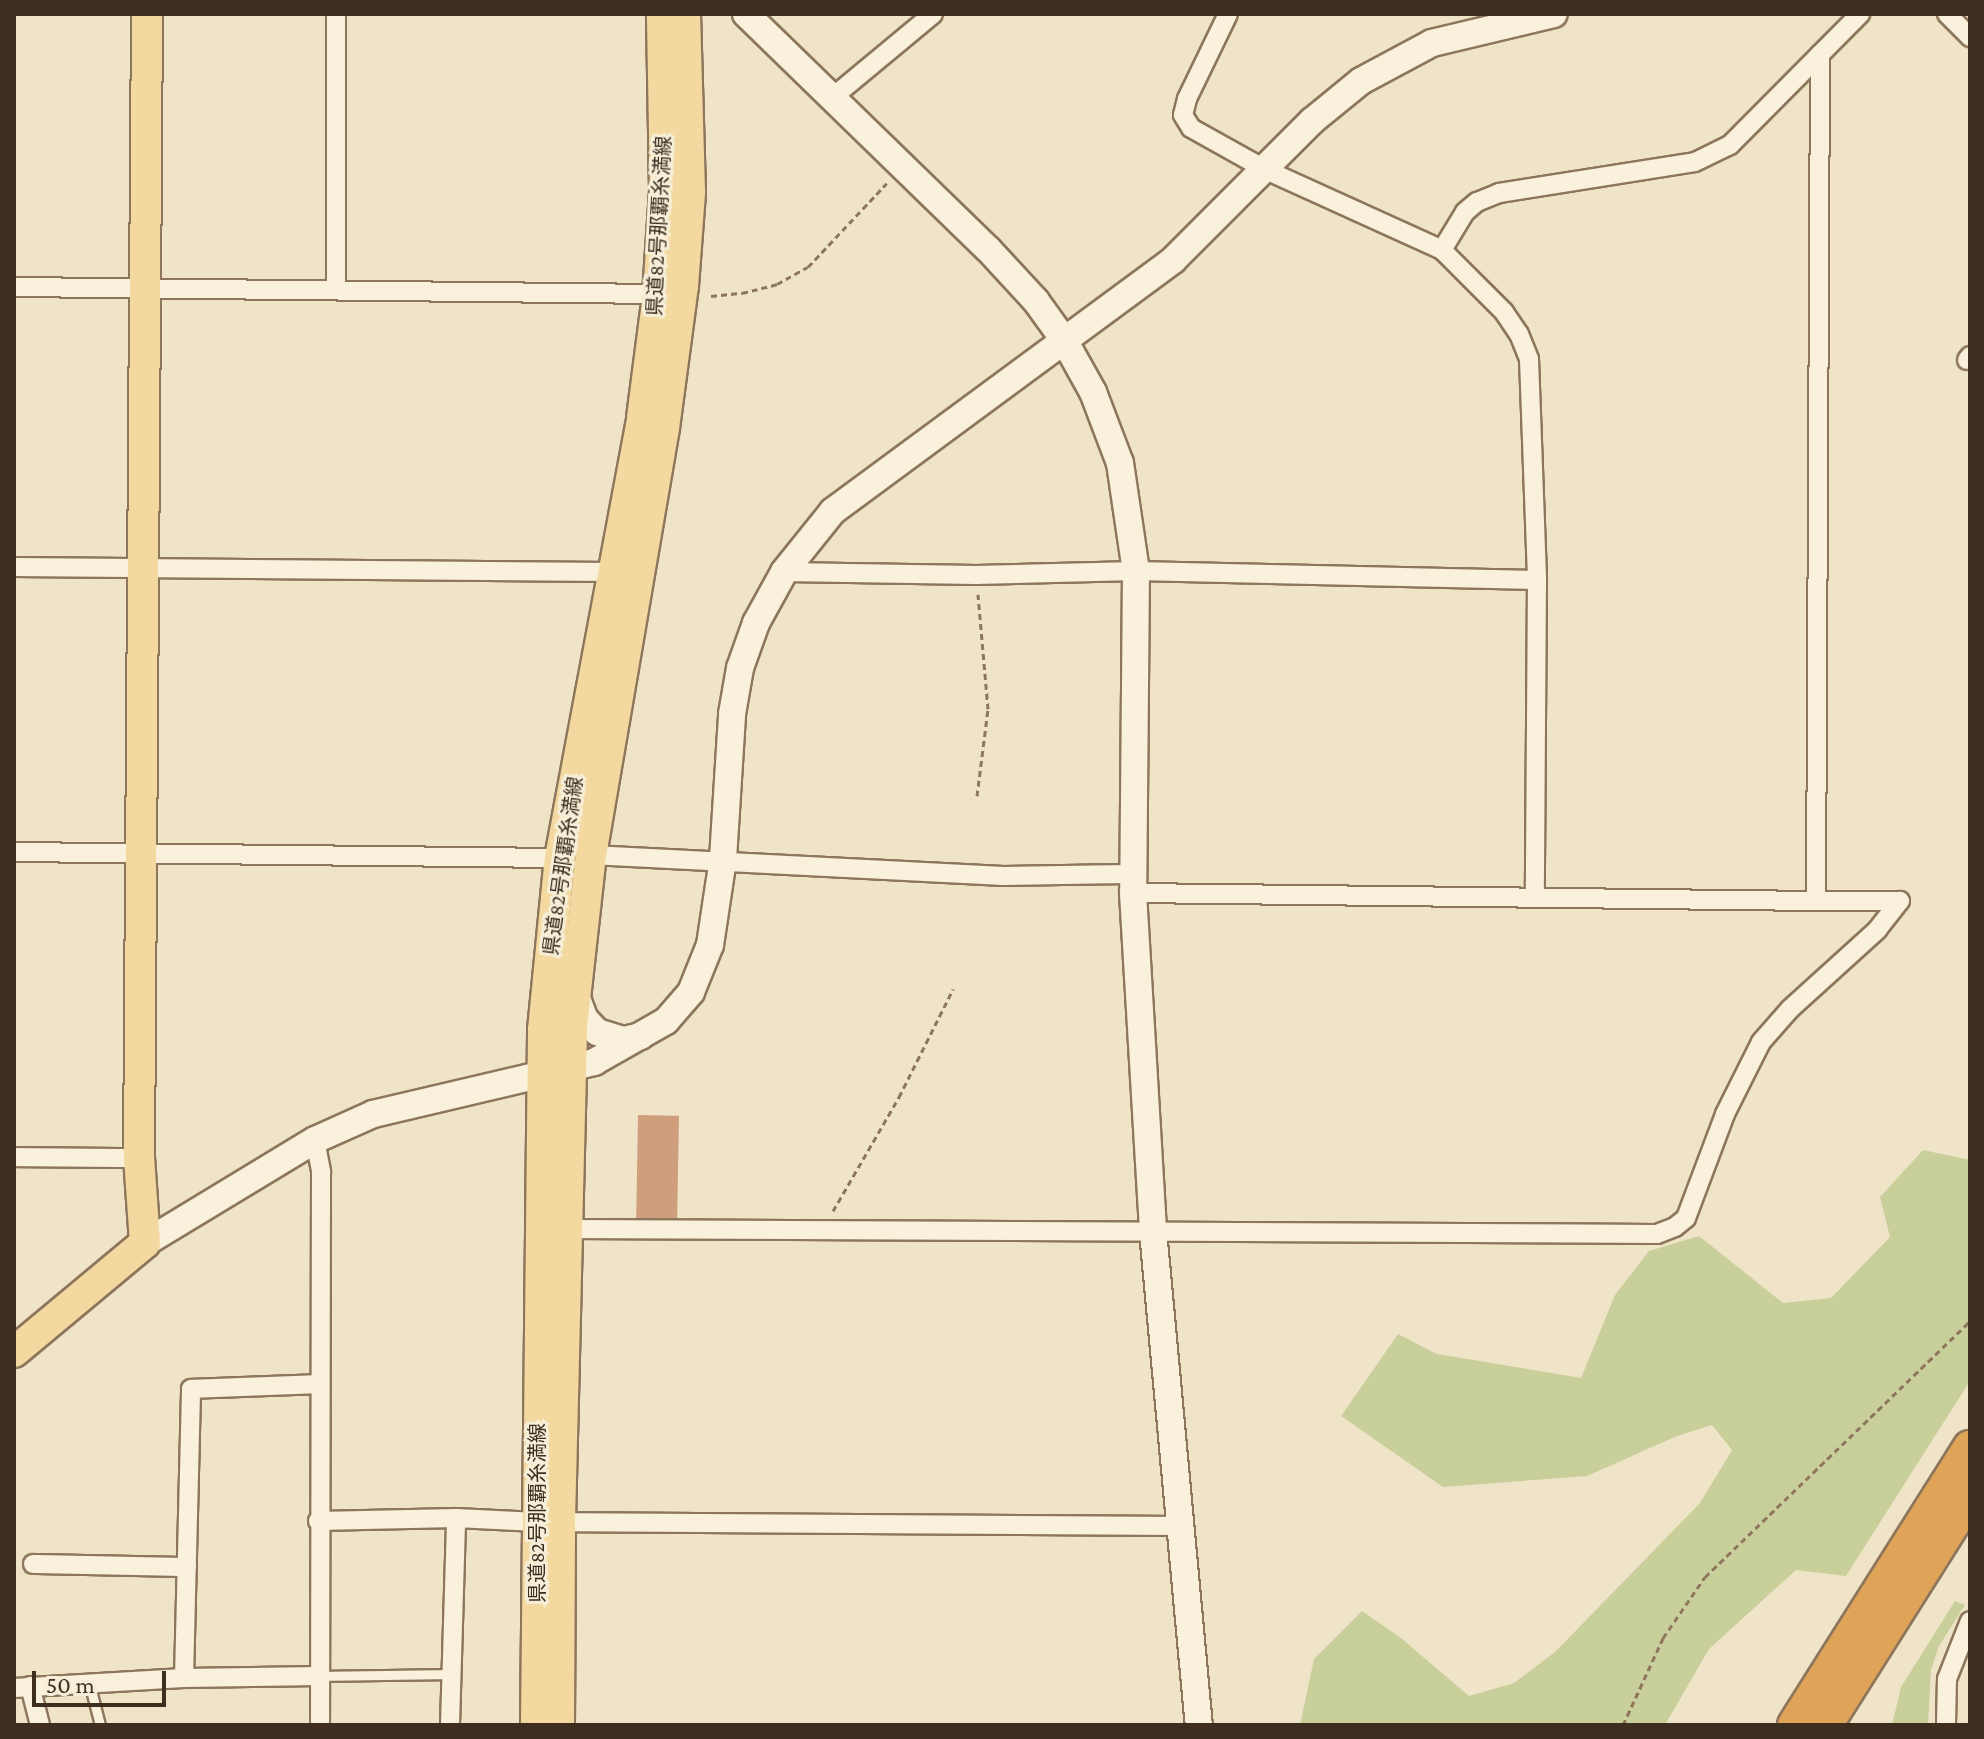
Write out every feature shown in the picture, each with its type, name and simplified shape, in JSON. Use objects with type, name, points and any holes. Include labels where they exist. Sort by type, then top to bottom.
[{"type":"highway","points":[[1795,1725],[1970,1448]]},
{"type":"highway","points":[[1825,1725],[1970,1496]]},
{"type":"main road","points":[[14,1352],[145,1243],[139,1158],[147,14]]},
{"type":"main road","name":"県道82号那覇糸満線","points":[[536,1725],[568,1229],[556,1073],[576,996],[591,855],[664,428],[683,286],[662,14]]},
{"type":"main road","name":"県道82号那覇糸満線","points":[[559,1725],[548,1522],[560,858],[642,418],[658,294],[677,191],[685,14]]},
{"type":"street","points":[[336,14],[336,288]]},
{"type":"street","points":[[746,14],[988,249],[1036,301],[1064,340],[1093,392],[1120,463],[1136,571],[1133,883],[1153,1231],[1199,1725]]},
{"type":"street","points":[[833,97],[933,14]]},
{"type":"street","points":[[1228,14],[1183,115],[1191,128],[1266,170],[1442,250],[1504,312],[1519,334],[1529,359],[1537,580],[1535,897]]},
{"type":"street","points":[[145,1243],[315,1140],[373,1114],[556,1073],[607,1057],[666,1021],[691,992],[701,972],[716,916],[723,859],[732,714],[740,668],[756,623],[784,572],[833,511],[1173,260],[1312,121],[1361,81],[1432,43],[1554,14]]},
{"type":"street","points":[[1442,250],[1465,212],[1488,197],[1695,162],[1730,145],[1860,14]]},
{"type":"street","points":[[1947,14],[1970,37]]},
{"type":"street","points":[[1816,901],[1820,54]]},
{"type":"street","points":[[14,287],[336,288],[658,294]]},
{"type":"street","points":[[14,567],[612,572]]},
{"type":"street","points":[[784,572],[976,575],[1136,571],[1537,580]]},
{"type":"street","points":[[14,852],[560,858]]},
{"type":"street","points":[[568,1229],[1657,1234],[1675,1227],[1686,1218],[1725,1114],[1761,1042],[1790,1009],[1877,930],[1900,901],[1535,897],[1133,883],[723,859],[591,855]]},
{"type":"street","points":[[576,996],[585,1019],[597,1032],[624,1040],[650,1033]]},
{"type":"street","points":[[315,1140],[321,1172],[320,1725]]},
{"type":"street","points":[[14,1157],[139,1158]]},
{"type":"street","points":[[184,1678],[191,1389],[319,1384]]},
{"type":"street","points":[[318,1521],[456,1518],[548,1522],[1181,1526]]},
{"type":"street","points":[[450,1725],[449,1674],[456,1518]]},
{"type":"street","points":[[33,1564],[187,1567]]},
{"type":"street","points":[[1946,1725],[1947,1679],[1970,1621]]},
{"type":"street","points":[[40,1725],[22,1687],[184,1678],[320,1676]]},
{"type":"lane","points":[[320,1676],[449,1674]]},
{"type":"lane","points":[[89,1682],[100,1725]]},
{"type":"path","points":[[711,296],[777,284],[808,267],[904,166]]},
{"type":"path","points":[[976,575],[988,709],[977,796]]},
{"type":"path","points":[[822,1230],[899,1097],[953,989]]},
{"type":"path","points":[[1623,1725],[1663,1638],[1705,1577],[1970,1321]]},
{"type":"green space","points":[[1923,1150],[1970,1160],[1970,1381],[1846,1576],[1796,1570],[1709,1649],[1665,1725],[1300,1725],[1314,1659],[1362,1611],[1401,1638],[1469,1696],[1514,1683],[1555,1652],[1700,1503],[1732,1450],[1712,1425],[1677,1436],[1587,1476],[1443,1487],[1341,1416],[1398,1334],[1437,1354],[1581,1378],[1615,1295],[1649,1251],[1699,1236],[1783,1303],[1831,1298],[1890,1237],[1880,1197]]},
{"type":"green space","points":[[1955,1601],[1965,1605],[1939,1646],[1931,1670],[1928,1725],[1892,1725],[1901,1687]]},
{"type":"building","points":[[638,1115],[679,1116],[677,1222],[636,1221]]}]
